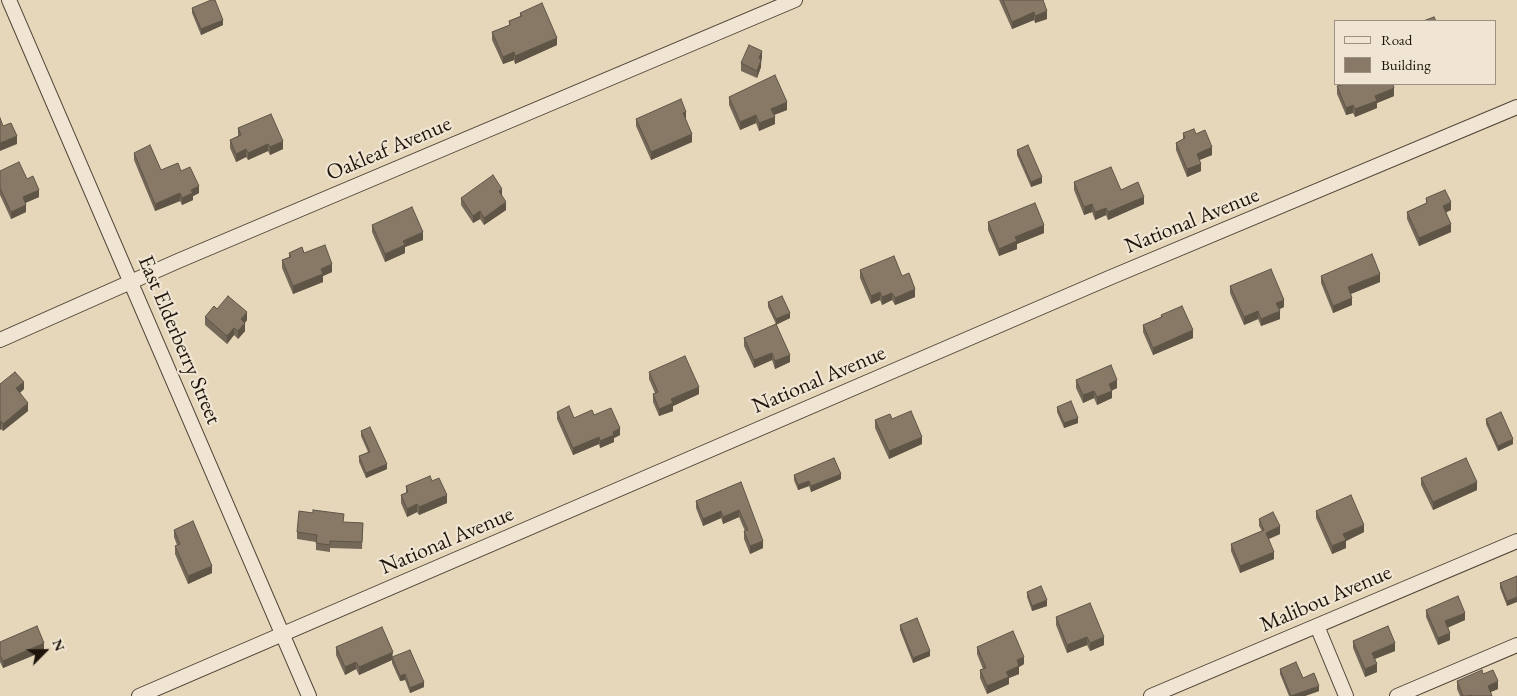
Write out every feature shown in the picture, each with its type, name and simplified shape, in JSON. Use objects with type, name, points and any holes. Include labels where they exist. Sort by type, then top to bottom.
[{"type":"street","name":"East Elderberry Street","points":[[9,0],[309,696]]},
{"type":"street","name":"Oakleaf Avenue","points":[[0,340],[131,282],[795,0]]},
{"type":"street","name":"National Avenue","points":[[139,696],[1100,282],[1517,107]]},
{"type":"street","name":"Malibou Avenue","points":[[1151,696],[1517,541]]},
{"type":"street","points":[[1317,626],[1346,696]]},
{"type":"street","points":[[1398,696],[1517,645]]},
{"type":"building","points":[[215,0],[223,20],[201,29],[192,8]]},
{"type":"building","points":[[1003,0],[1043,0],[1047,11],[1035,16],[1034,12],[1012,22]]},
{"type":"building","points":[[542,3],[557,38],[515,56],[514,52],[503,57],[492,32],[510,25],[509,21],[522,16],[520,13]]},
{"type":"building","points":[[749,45],[762,51],[757,71],[741,63]]},
{"type":"building","points":[[775,75],[787,102],[771,109],[775,117],[759,123],[756,115],[740,122],[729,97]]},
{"type":"building","points":[[1393,85],[1394,88],[1375,96],[1377,101],[1355,109],[1353,105],[1346,108],[1337,86]]},
{"type":"building","points":[[681,99],[686,112],[683,113],[692,134],[651,152],[636,119]]},
{"type":"building","points":[[271,114],[283,141],[270,147],[268,144],[248,153],[246,149],[236,154],[230,140],[241,135],[238,128]]},
{"type":"building","points":[[0,118],[3,126],[11,123],[17,136],[0,143]]},
{"type":"building","points":[[1194,129],[1196,134],[1205,130],[1212,147],[1197,154],[1201,164],[1187,169],[1176,143],[1185,138],[1183,133]]},
{"type":"building","points":[[150,145],[161,170],[178,163],[181,171],[190,167],[199,186],[191,190],[193,193],[182,198],[180,193],[155,204],[134,153]]},
{"type":"building","points":[[1028,145],[1042,177],[1031,182],[1017,150]]},
{"type":"building","points":[[19,162],[27,179],[33,176],[39,190],[23,197],[26,205],[11,212],[0,188],[0,171]]},
{"type":"building","points":[[1111,167],[1121,190],[1138,182],[1144,197],[1108,212],[1106,208],[1095,212],[1092,204],[1084,207],[1074,182]]},
{"type":"building","points":[[493,175],[502,189],[499,191],[506,202],[484,218],[480,211],[473,216],[461,198]]},
{"type":"building","points":[[1445,190],[1451,202],[1443,206],[1451,224],[1419,238],[1407,212],[1427,203],[1426,198]]},
{"type":"building","points":[[1035,203],[1044,225],[1015,237],[1017,241],[999,249],[988,222]]},
{"type":"building","points":[[412,207],[423,232],[403,241],[405,245],[385,254],[372,225]]},
{"type":"building","points":[[325,245],[332,264],[321,269],[323,274],[293,286],[282,260],[291,257],[289,253],[302,247],[304,253]]},
{"type":"building","points":[[1372,254],[1380,274],[1348,287],[1352,298],[1333,306],[1321,276]]},
{"type":"building","points":[[894,256],[902,276],[909,273],[915,289],[895,298],[892,293],[882,297],[880,292],[871,296],[860,270]]},
{"type":"building","points":[[1271,269],[1284,300],[1276,303],[1280,311],[1261,319],[1258,311],[1244,317],[1230,286]]},
{"type":"building","points":[[228,296],[247,312],[241,319],[245,323],[238,331],[234,328],[227,336],[205,317],[214,306],[217,309]]},
{"type":"building","points":[[782,296],[790,313],[776,319],[768,302]]},
{"type":"building","points":[[1182,306],[1193,330],[1153,348],[1143,325]]},
{"type":"building","points":[[776,324],[790,355],[775,361],[772,353],[754,360],[744,338]]},
{"type":"building","points":[[685,356],[699,387],[671,399],[673,403],[659,409],[653,394],[658,392],[649,372]]},
{"type":"building","points":[[1111,365],[1117,380],[1109,384],[1112,391],[1097,397],[1094,391],[1083,395],[1076,380]]},
{"type":"building","points":[[15,372],[24,382],[16,388],[28,403],[3,424],[1,421],[0,423],[0,384]]},
{"type":"building","points":[[1071,401],[1078,418],[1064,423],[1057,407]]},
{"type":"building","points":[[569,406],[574,418],[592,410],[594,415],[611,408],[620,428],[613,432],[614,435],[600,441],[599,437],[573,448],[557,412]]},
{"type":"building","points":[[911,411],[922,437],[889,451],[875,420],[890,414],[892,419]]},
{"type":"building","points":[[1501,412],[1513,439],[1498,446],[1486,419]]},
{"type":"building","points":[[370,427],[387,464],[366,473],[359,456],[370,452],[361,431]]},
{"type":"building","points":[[834,458],[841,474],[811,486],[809,481],[798,485],[794,475]]},
{"type":"building","points":[[1466,458],[1477,482],[1433,502],[1421,478]]},
{"type":"building","points":[[430,476],[432,481],[439,478],[447,495],[419,507],[417,504],[407,509],[401,495],[408,492],[406,486]]},
{"type":"building","points":[[741,482],[763,541],[750,546],[744,531],[748,530],[739,510],[723,517],[721,511],[703,519],[696,501]]},
{"type":"building","points":[[1351,495],[1364,525],[1343,534],[1346,540],[1332,546],[1316,511]]},
{"type":"building","points":[[313,510],[344,514],[343,522],[363,523],[362,542],[330,541],[330,545],[316,543],[317,535],[297,532],[299,511],[313,513]]},
{"type":"building","points":[[1273,512],[1280,526],[1266,533],[1274,552],[1240,566],[1231,544],[1264,530],[1259,519]]},
{"type":"building","points":[[193,521],[212,566],[188,576],[175,546],[180,544],[174,530]]},
{"type":"building","points":[[1517,576],[1517,597],[1507,601],[1500,583]]},
{"type":"building","points":[[1041,586],[1047,600],[1032,606],[1027,592]]},
{"type":"building","points":[[1458,596],[1465,613],[1445,621],[1450,633],[1438,638],[1426,610]]},
{"type":"building","points":[[1090,603],[1104,637],[1090,643],[1087,637],[1067,645],[1056,617]]},
{"type":"building","points":[[917,618],[930,651],[913,658],[900,625]]},
{"type":"building","points":[[37,626],[44,643],[3,661],[0,655],[0,642]]},
{"type":"building","points":[[1388,626],[1395,643],[1372,653],[1377,664],[1365,669],[1353,641]]},
{"type":"building","points":[[382,627],[393,652],[359,667],[356,662],[345,667],[336,647]]},
{"type":"building","points":[[1013,631],[1024,657],[1017,660],[1019,666],[1006,672],[1009,677],[987,686],[980,670],[986,668],[977,647]]},
{"type":"building","points":[[410,650],[424,682],[410,688],[405,674],[400,676],[392,657]]},
{"type":"building","points":[[1296,662],[1303,678],[1314,673],[1319,686],[1291,696],[1280,669]]},
{"type":"building","points":[[1482,670],[1483,674],[1493,670],[1498,681],[1488,686],[1492,696],[1463,696],[1457,681]]}]
